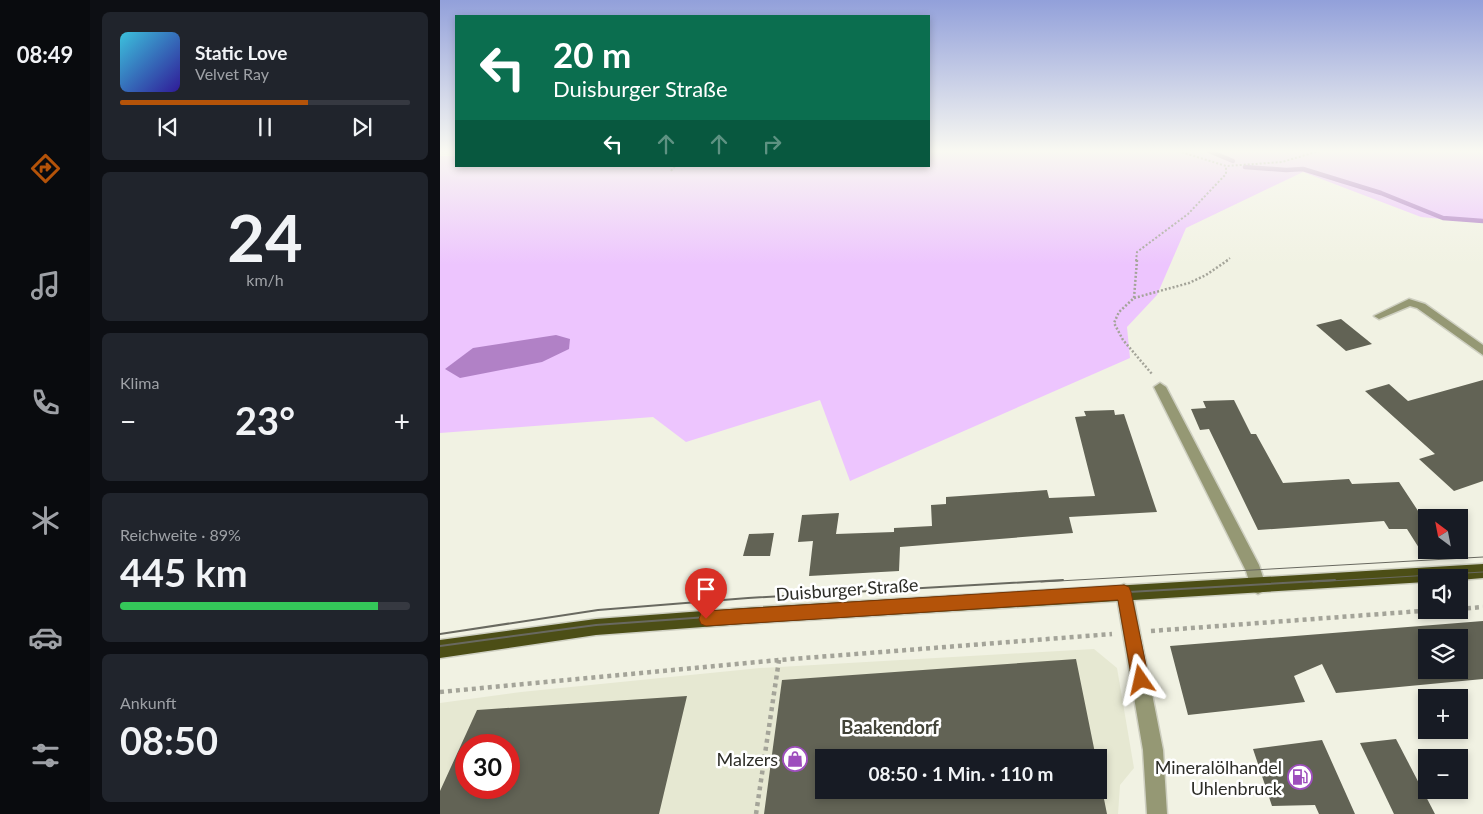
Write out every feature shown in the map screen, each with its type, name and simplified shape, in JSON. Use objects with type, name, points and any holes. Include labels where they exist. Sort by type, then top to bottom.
[{"type":"main road","name":"Duisburger Straße","points":[[440,649],[596,627],[1124,592],[1258,586],[1483,571]]},
{"type":"street","points":[[1379,316],[1409,302],[1421,306],[1483,351]]},
{"type":"street","points":[[1160,387],[1253,570],[1258,586]]},
{"type":"street","points":[[1124,592],[1153,750],[1157,814]]},
{"type":"path","points":[[1134,298],[1137,252],[1188,214],[1212,189]]},
{"type":"path","points":[[1160,387],[1145,363],[1115,330],[1114,323],[1119,313],[1134,298],[1189,283],[1206,275],[1230,258]]},
{"type":"path","points":[[1468,608],[1483,607]]},
{"type":"path","points":[[440,692],[779,660],[1418,611]]},
{"type":"path","points":[[756,814],[779,660]]},
{"type":"shaded area","points":[[440,189],[1268,189],[1186,228],[1157,295],[1127,327],[1130,358],[850,481],[820,400],[686,442],[653,417],[440,433]]},
{"type":"shaded area","points":[[1348,189],[1483,189],[1483,223],[1421,217]]},
{"type":"shaded area","points":[[556,335],[570,339],[569,349],[542,362],[460,378],[445,369],[473,348]]},
{"type":"shaded area","points":[[1094,649],[1117,668],[1134,768],[1120,785],[1118,814],[440,814],[440,703],[521,692],[760,668]]},
{"type":"building","points":[[1341,319],[1372,344],[1346,351],[1316,325]]},
{"type":"building","points":[[1483,380],[1483,481],[1454,491],[1419,459],[1435,454],[1365,391],[1389,384],[1408,401]]},
{"type":"building","points":[[1234,400],[1251,434],[1256,434],[1283,483],[1349,479],[1352,484],[1399,482],[1418,511],[1418,546],[1407,529],[1389,529],[1384,521],[1258,530],[1209,429],[1200,430],[1191,409],[1206,408],[1203,401]]},
{"type":"building","points":[[1114,410],[1115,415],[1124,414],[1157,512],[1069,517],[1073,533],[900,547],[899,571],[809,576],[813,541],[798,542],[802,515],[839,513],[836,534],[894,532],[894,528],[932,526],[931,505],[946,504],[946,497],[1047,490],[1049,498],[1095,496],[1075,417],[1086,416],[1084,411]]},
{"type":"building","points":[[774,533],[770,556],[743,556],[749,534]]},
{"type":"building","points":[[1483,621],[1483,679],[1336,693],[1322,664],[1294,676],[1305,702],[1188,715],[1170,646]]},
{"type":"building","points":[[1076,659],[1094,749],[815,749],[815,799],[1104,799],[1107,814],[764,814],[782,680]]},
{"type":"building","points":[[687,696],[659,814],[440,814],[440,791],[455,758],[455,799],[520,799],[520,734],[466,734],[477,710]]},
{"type":"building","points":[[1396,739],[1418,781],[1418,799],[1427,799],[1435,814],[1394,814],[1360,743]]},
{"type":"building","name":"Mineralölhandel Uhlenbruck","points":[[1322,740],[1355,814],[1319,814],[1315,805],[1272,806],[1253,749]]},
{"type":"waterway","points":[[1368,189],[1443,218],[1483,221]]},
{"type":"tram line","points":[[1041,582],[1483,557]]},
{"type":"tram line","points":[[1313,582],[1483,572]]},
{"type":"tram line","points":[[440,634],[598,610],[748,598],[1063,580]]},
{"type":"tram line","points":[[440,646],[596,625],[763,613],[1335,580]]},
{"type":"place","name":"Malzers","points":[[795,759]]},
{"type":"place","name":"Mineralölhandel Uhlenbruck","points":[[1300,777]]},
{"type":"district","name":"Baakendorf","points":[[890,726]]},
{"type":"route","points":[[706,619],[1124,592],[1141,680]]}]
